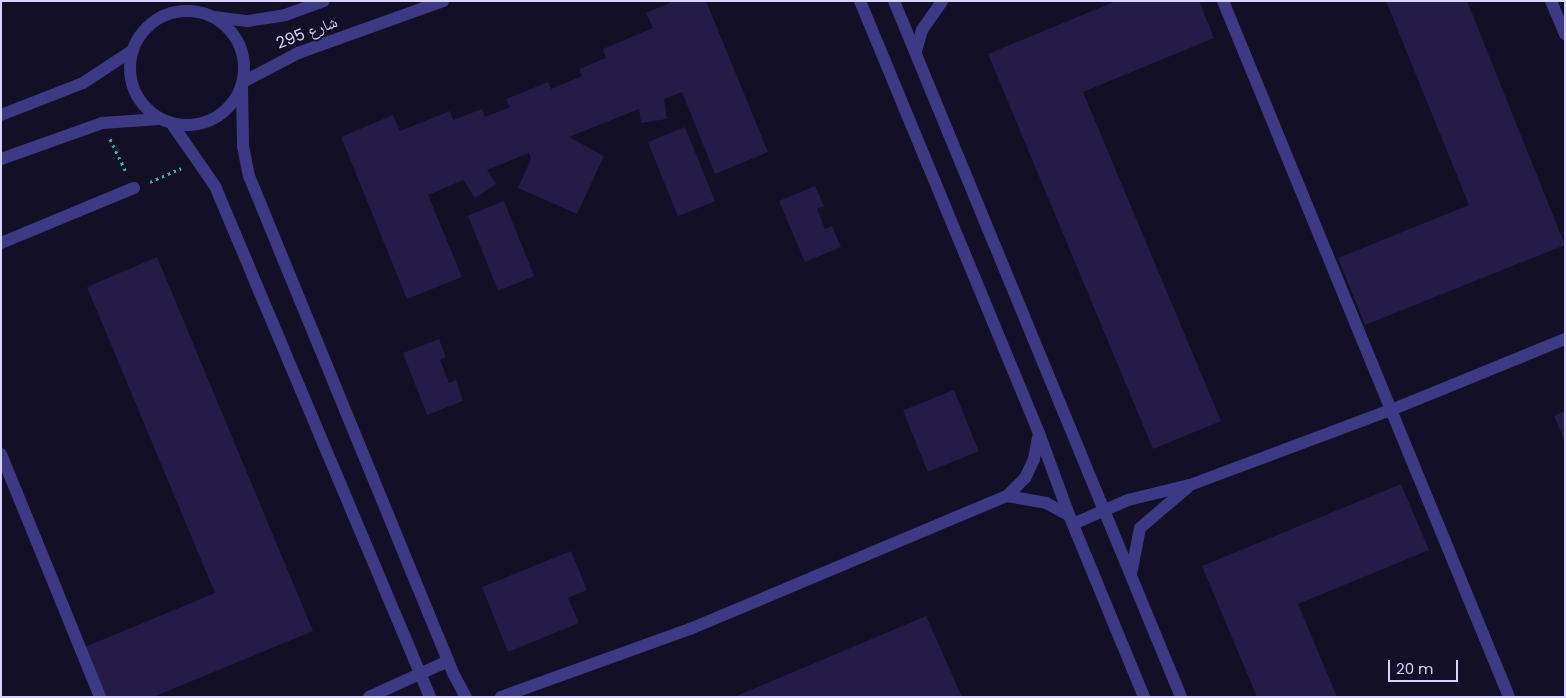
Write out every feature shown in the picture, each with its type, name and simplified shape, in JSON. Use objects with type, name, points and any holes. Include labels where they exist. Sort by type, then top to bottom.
[{"type":"street","name":"شارع 295","points":[[213,17],[248,21],[285,15],[324,1]]},
{"type":"street","name":"شارع 295","points":[[243,84],[298,53],[443,1]]},
{"type":"street","points":[[860,1],[1039,433],[1071,520],[1144,697]]},
{"type":"street","points":[[894,1],[916,50],[1103,512],[1181,697]]},
{"type":"street","points":[[916,50],[922,30],[942,1]]},
{"type":"street","points":[[1222,1],[1510,697]]},
{"type":"street","points":[[1551,1],[1565,34]]},
{"type":"street","points":[[430,697],[422,673],[215,186],[166,121],[137,97],[131,82],[133,50],[140,35],[165,15],[198,11],[213,17],[229,28],[240,44],[245,62],[243,146],[249,176],[448,661],[466,697]]},
{"type":"street","points":[[1,115],[83,84],[133,50]]},
{"type":"street","points":[[1,159],[102,123],[166,121],[194,125],[214,119],[231,105],[243,84]]},
{"type":"street","points":[[1,244],[134,188]]},
{"type":"street","points":[[1007,496],[1046,503],[1071,520],[1103,512],[1152,492],[1190,485],[1391,410],[1565,339]]},
{"type":"street","points":[[501,697],[690,629],[1007,496],[1025,478],[1034,459],[1039,433]]},
{"type":"street","points":[[1,454],[100,697]]},
{"type":"street","points":[[1131,575],[1140,528],[1190,485]]},
{"type":"street","points":[[369,697],[448,661]]},
{"type":"path","points":[[102,123],[134,188],[198,161]]},
{"type":"building","points":[[674,1],[706,1],[768,152],[715,174],[682,92],[664,99],[667,119],[641,123],[639,109],[569,137],[604,156],[577,214],[518,188],[531,159],[529,153],[487,170],[496,184],[475,198],[463,180],[428,195],[462,277],[407,299],[341,137],[393,115],[400,131],[450,111],[453,120],[482,109],[485,117],[510,107],[506,99],[548,82],[551,89],[582,76],[579,69],[606,58],[603,49],[653,28],[646,13]]},
{"type":"building","points":[[1116,1],[1199,1],[1214,38],[1083,92],[1221,421],[1153,449],[988,54]]},
{"type":"building","points":[[1386,1],[1467,1],[1565,245],[1365,325],[1338,258],[1469,205]]},
{"type":"building","points":[[685,127],[715,201],[678,216],[648,142]]},
{"type":"building","points":[[815,186],[824,206],[817,209],[825,229],[832,226],[841,247],[805,262],[779,201]]},
{"type":"building","points":[[504,201],[534,276],[498,291],[468,216]]},
{"type":"building","points":[[157,257],[313,631],[153,697],[105,697],[85,647],[215,593],[87,287]]},
{"type":"building","points":[[439,339],[446,357],[440,360],[449,383],[456,380],[463,401],[427,415],[403,353]]},
{"type":"building","points":[[954,390],[979,451],[928,472],[903,411]]},
{"type":"building","points":[[1565,411],[1565,441],[1554,416]]},
{"type":"building","points":[[1401,484],[1429,550],[1298,604],[1337,697],[1257,697],[1202,566]]},
{"type":"building","points":[[571,551],[587,590],[568,598],[579,623],[508,652],[482,587]]},
{"type":"building","points":[[926,616],[962,697],[734,697]]}]
